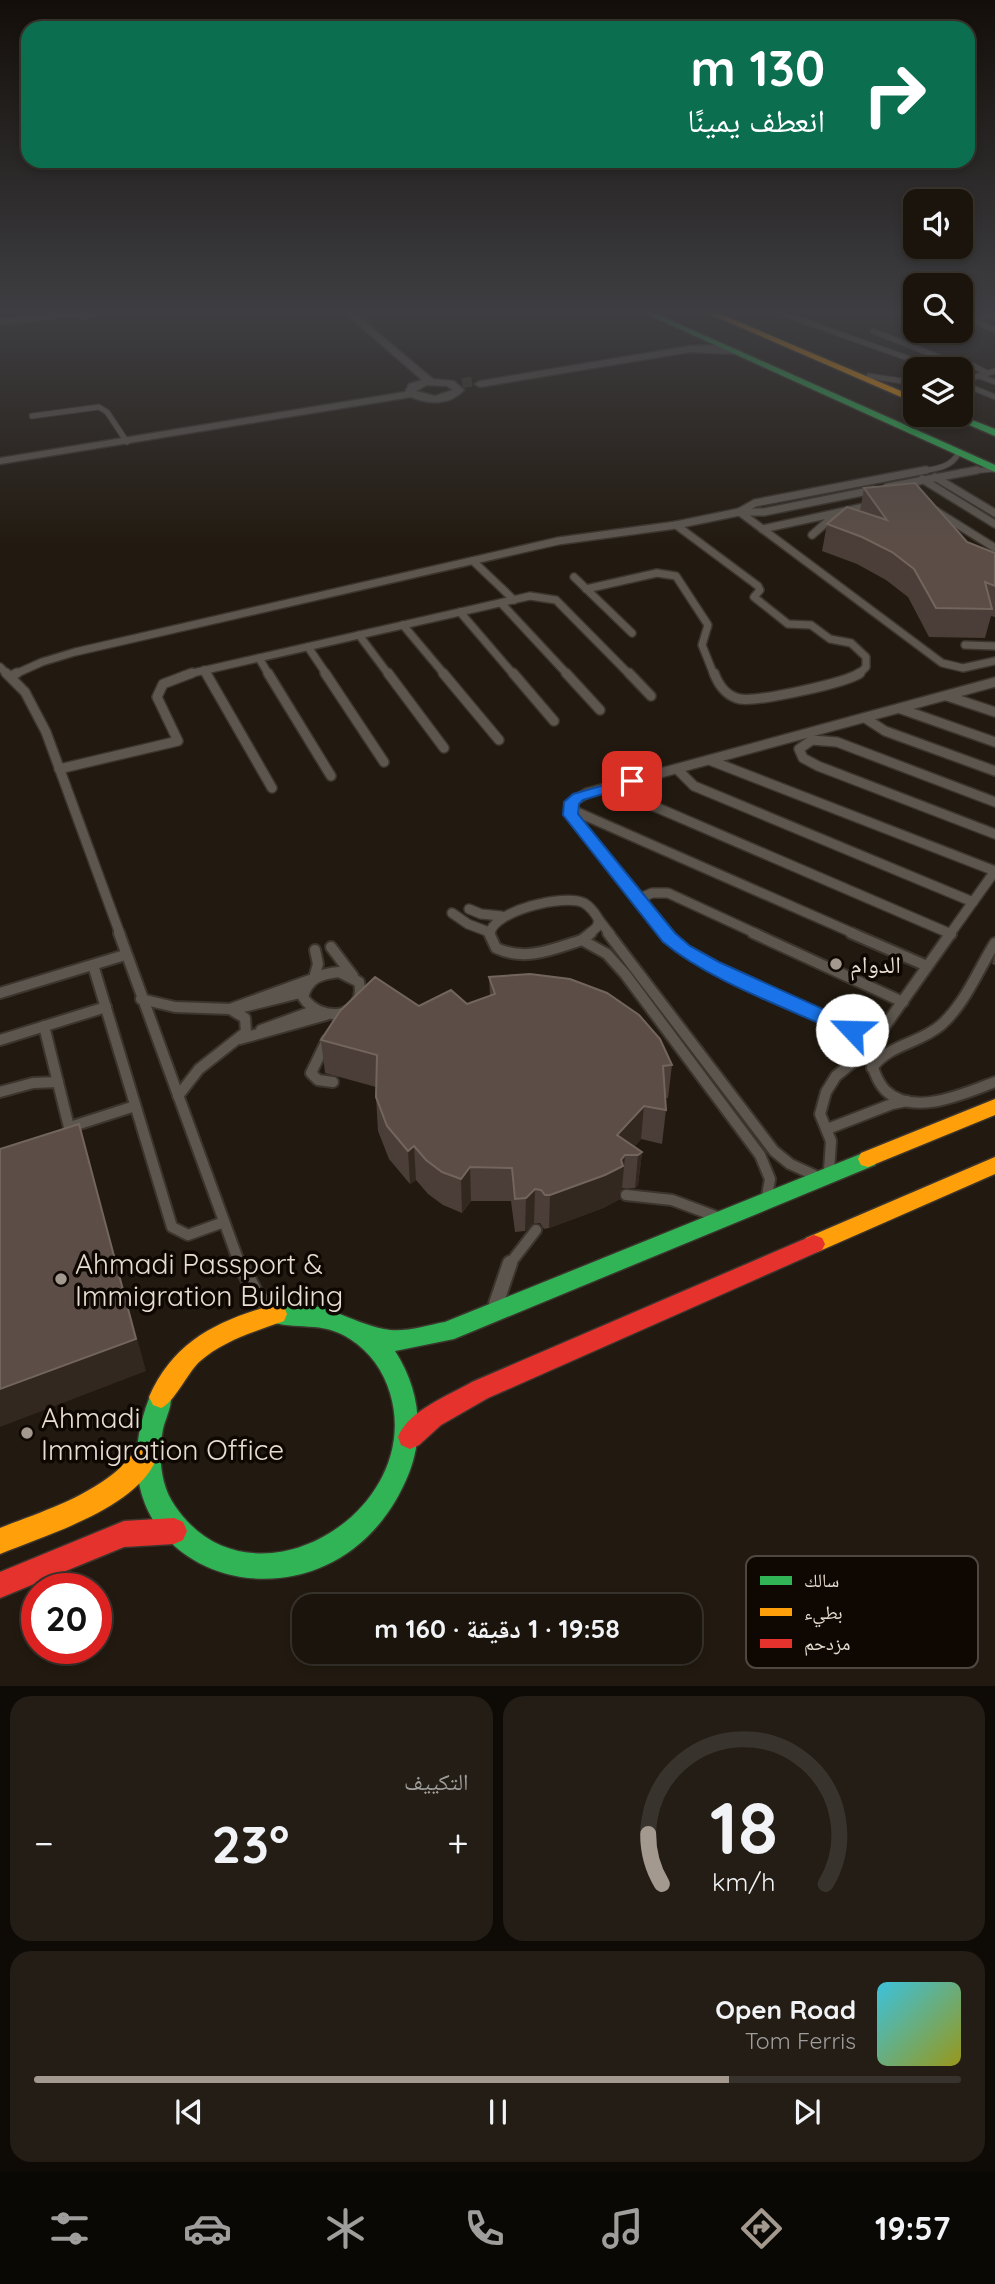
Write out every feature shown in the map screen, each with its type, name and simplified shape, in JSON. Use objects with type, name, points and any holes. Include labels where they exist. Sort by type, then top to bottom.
[{"type":"main road","points":[[822,391],[995,469]]},
{"type":"main road","points":[[849,391],[995,455]]},
{"type":"main road","points":[[973,424],[990,431]]},
{"type":"main road","points":[[363,1334],[384,1353],[400,1378],[408,1406],[410,1437],[399,1477],[374,1516],[339,1545],[296,1564],[250,1567],[208,1556],[174,1531],[153,1497],[145,1458],[152,1417],[166,1386],[187,1359],[214,1337],[244,1322],[276,1314],[307,1314],[337,1321],[363,1334],[393,1341],[446,1332],[995,1107]]},
{"type":"main road","points":[[410,1437],[433,1417],[480,1390],[995,1165]]},
{"type":"main road","points":[[0,1541],[77,1510],[122,1483],[145,1458]]},
{"type":"main road","points":[[0,1585],[124,1534],[174,1531]]},
{"type":"street","points":[[0,461],[412,394],[437,399],[452,396],[456,391]]},
{"type":"lane","points":[[32,416],[99,407],[107,412],[127,442]]},
{"type":"lane","points":[[973,422],[990,431]]},
{"type":"lane","points":[[740,512],[755,503],[949,465],[957,459],[958,454]]},
{"type":"lane","points":[[11,676],[41,662],[75,652],[577,538],[676,525],[740,512],[764,512],[972,470],[995,469]]},
{"type":"lane","points":[[912,473],[995,524]]},
{"type":"lane","points":[[935,477],[995,513]]},
{"type":"lane","points":[[762,529],[884,502]]},
{"type":"lane","points":[[933,509],[995,548]]},
{"type":"lane","points":[[740,512],[942,663],[962,668],[995,660]]},
{"type":"lane","points":[[812,535],[838,512]]},
{"type":"lane","points":[[586,589],[657,573],[676,576],[708,625],[702,645],[719,686],[740,699],[766,698],[844,680],[858,676],[866,667],[866,657],[851,643],[830,639],[811,625],[788,624],[754,597],[760,590],[758,586],[676,525]]},
{"type":"lane","points":[[473,561],[514,600]]},
{"type":"lane","points":[[574,578],[632,633]]},
{"type":"lane","points":[[59,769],[178,741],[157,693],[169,680],[536,596],[556,600],[652,696]]},
{"type":"lane","points":[[501,603],[600,710]]},
{"type":"lane","points":[[460,612],[554,720]]},
{"type":"lane","points":[[403,625],[499,740]]},
{"type":"lane","points":[[359,635],[444,748]]},
{"type":"lane","points":[[965,645],[995,646]]},
{"type":"lane","points":[[308,647],[384,762]]},
{"type":"lane","points":[[259,658],[331,776]]},
{"type":"lane","points":[[0,667],[25,692],[38,714],[125,956],[247,1280],[276,1314]]},
{"type":"lane","points":[[204,670],[272,788]]},
{"type":"lane","points":[[569,809],[578,797],[609,787],[994,683]]},
{"type":"lane","points":[[947,696],[995,712]]},
{"type":"lane","points":[[900,709],[995,742]]},
{"type":"lane","points":[[865,718],[885,731],[995,771]]},
{"type":"lane","points":[[995,802],[837,742],[812,740],[799,749],[803,758],[818,766],[995,834]]},
{"type":"lane","points":[[469,909],[481,914],[503,916],[552,901],[569,899],[585,904],[774,1151],[800,1170],[826,1178],[831,1162],[830,1128],[820,1114],[823,1098],[843,1065],[872,1045],[995,871],[709,760]]},
{"type":"lane","points":[[677,769],[694,786],[973,902]]},
{"type":"lane","points":[[609,787],[951,934]]},
{"type":"lane","points":[[569,809],[574,820],[669,938],[699,959],[872,1045]]},
{"type":"lane","points":[[569,809],[927,966]]},
{"type":"lane","points":[[638,900],[652,893],[668,893],[903,1002]]},
{"type":"lane","points":[[452,913],[468,924],[489,932],[496,948],[520,956],[582,940],[597,927],[599,920]]},
{"type":"lane","points":[[489,932],[503,916]]},
{"type":"lane","points":[[582,940],[607,954],[625,974],[760,1155],[770,1179],[765,1203]]},
{"type":"lane","points":[[872,1068],[885,1054],[929,1034],[942,1024],[995,943]]},
{"type":"lane","points":[[240,1039],[347,1011],[360,1000],[362,988],[331,947]]},
{"type":"lane","points":[[141,999],[175,1007],[230,1009],[256,1006],[304,992],[313,979],[318,964],[314,950]]},
{"type":"lane","points":[[0,993],[125,956]]},
{"type":"lane","points":[[93,965],[172,1227],[188,1235],[224,1222]]},
{"type":"lane","points":[[230,1009],[339,972],[354,977]]},
{"type":"lane","points":[[304,992],[305,1002],[313,1011]]},
{"type":"lane","points":[[0,1040],[106,1007]]},
{"type":"lane","points":[[230,1009],[245,1018],[247,1025],[240,1039]]},
{"type":"lane","points":[[178,1096],[199,1069],[240,1039],[313,1011],[333,1014]]},
{"type":"lane","points":[[332,1082],[318,1080],[311,1073],[333,1014]]},
{"type":"lane","points":[[44,1026],[58,1082],[64,1129],[135,1106]]},
{"type":"lane","points":[[872,1045],[872,1068],[889,1091],[909,1101]]},
{"type":"lane","points":[[0,1092],[33,1083],[58,1082]]},
{"type":"lane","points":[[830,1128],[892,1104],[909,1101],[938,1102],[995,1082]]},
{"type":"lane","points":[[626,1195],[646,1195],[684,1202],[723,1220]]},
{"type":"lane","points":[[495,1314],[498,1290],[506,1267],[519,1247],[536,1230]]},
{"type":"building","points":[[915,483],[967,542],[995,553],[995,586],[985,582],[992,609],[936,608],[914,569],[892,552],[827,524],[847,507],[887,520],[864,488]]},
{"type":"building","points":[[530,974],[570,979],[607,993],[639,1015],[660,1039],[672,1065],[663,1066],[666,1110],[644,1106],[617,1135],[642,1152],[638,1155],[625,1155],[621,1160],[623,1166],[605,1175],[550,1195],[535,1189],[526,1198],[515,1199],[512,1168],[470,1167],[461,1179],[442,1172],[414,1146],[408,1151],[387,1126],[376,1097],[377,1055],[321,1040],[340,1011],[375,977],[419,1006],[451,990],[467,1004],[495,994],[489,977]]},
{"type":"building","name":"Ahmadi Passport & Immigration Building","points":[[79,1124],[136,1339],[0,1389],[0,1149]]},
{"type":"traffic: fast","points":[[821,391],[995,469]]},
{"type":"traffic: fast","points":[[973,424],[995,433]]},
{"type":"traffic: fast","points":[[364,1334],[393,1341],[446,1332],[868,1159]]},
{"type":"traffic: fast","points":[[161,1397],[151,1430],[151,1481],[156,1497],[174,1527],[196,1547],[241,1565],[273,1567],[304,1560],[331,1548],[355,1531],[375,1510],[391,1486],[402,1460],[407,1432],[405,1403],[396,1375],[374,1345],[352,1328],[319,1316],[276,1314]]},
{"type":"traffic: slow","points":[[893,391],[903,395]]},
{"type":"traffic: slow","points":[[868,1159],[995,1107]]},
{"type":"traffic: slow","points":[[814,1244],[995,1165]]},
{"type":"traffic: slow","points":[[161,1397],[180,1365],[208,1342],[241,1325],[276,1314]]},
{"type":"traffic: slow","points":[[0,1541],[77,1510],[122,1483],[145,1458]]},
{"type":"traffic: jam","points":[[410,1437],[433,1417],[480,1390],[814,1244]]},
{"type":"traffic: jam","points":[[0,1585],[124,1534],[174,1531]]},
{"type":"place","name":"الدوام","points":[[836,964]]},
{"type":"place","name":"Ahmadi Passport & Immigration Building","points":[[61,1279]]},
{"type":"place","name":"Ahmadi Immigration Office","points":[[27,1433]]},
{"type":"route","points":[[632,781],[578,797],[572,802],[570,815],[669,938],[713,967],[852,1030]]}]
